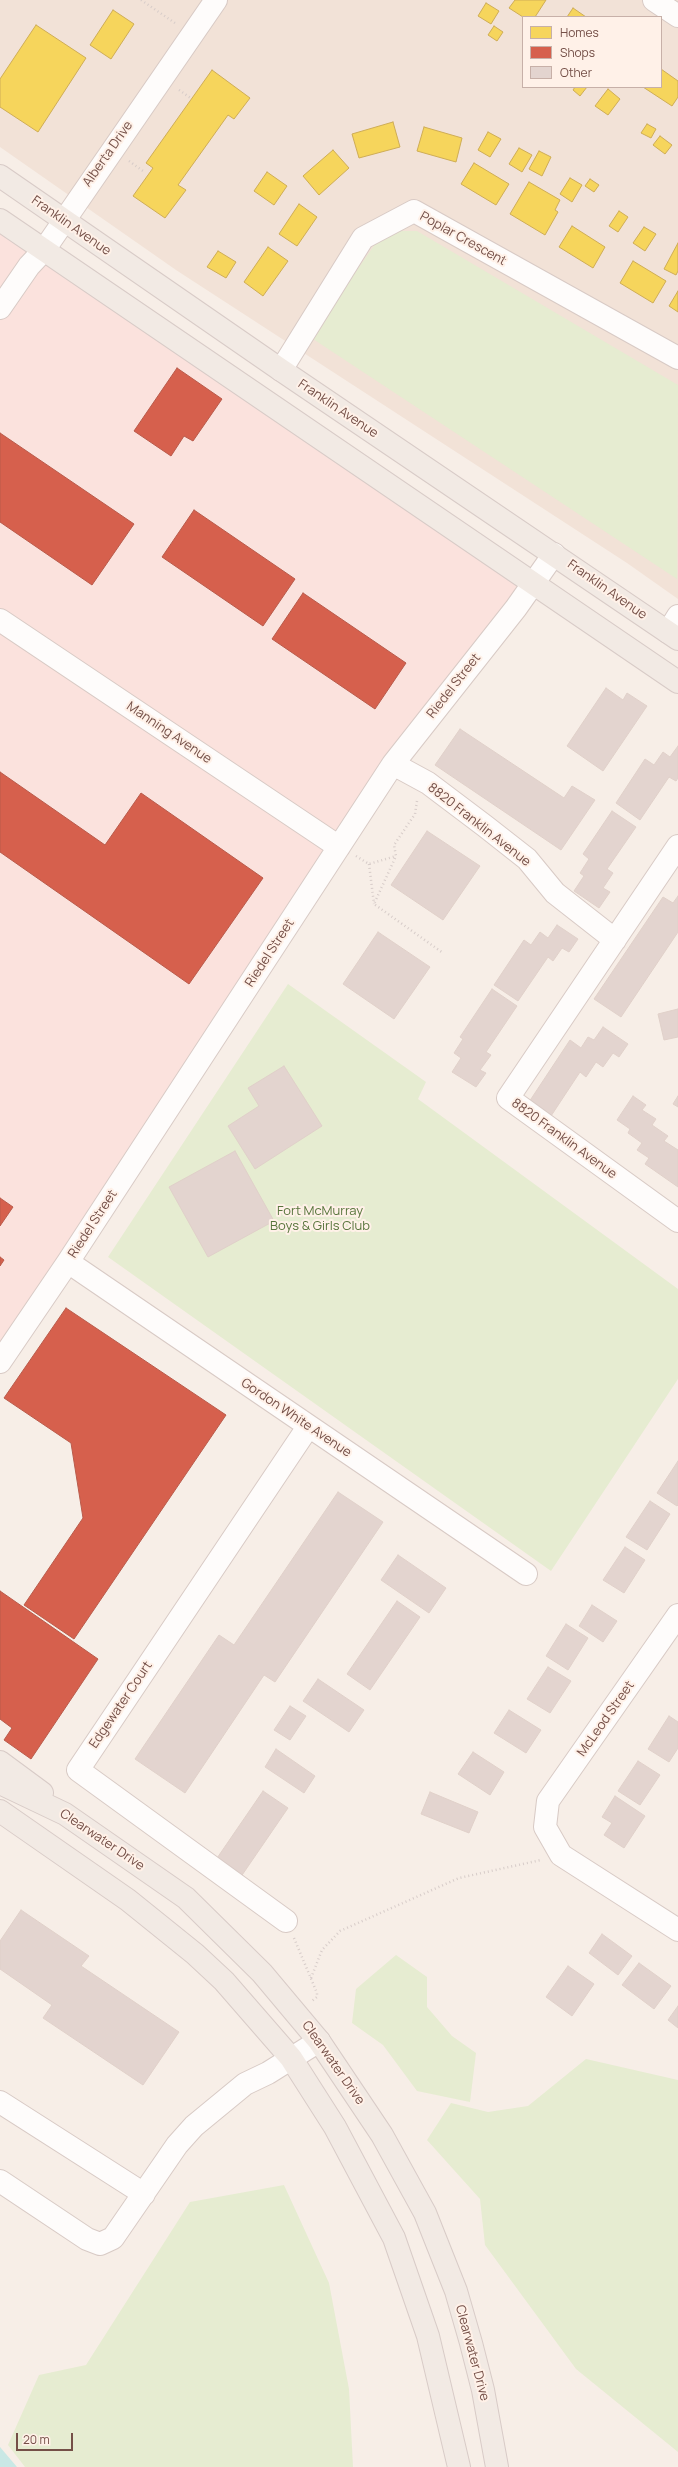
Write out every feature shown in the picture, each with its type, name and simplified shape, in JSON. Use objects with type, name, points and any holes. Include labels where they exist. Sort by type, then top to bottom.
[{"type":"main road","name":"Franklin Avenue","points":[[0,176],[63,221],[281,370],[554,554],[675,629]]},
{"type":"main road","points":[[0,220],[678,682]]},
{"type":"main road","points":[[0,1762],[33,1785],[65,1814]]},
{"type":"main road","name":"Clearwater Drive","points":[[0,1783],[65,1814],[186,1898],[262,1973],[319,2042],[382,2135],[425,2213],[456,2291],[471,2343],[483,2390],[497,2467]]},
{"type":"main road","points":[[0,1811],[128,1900],[195,1954],[224,1981],[291,2058],[335,2127],[394,2238],[428,2336],[459,2467]]},
{"type":"street","name":"Alberta Drive","points":[[0,308],[30,266],[44,250],[216,0]]},
{"type":"street","name":"Poplar Crescent","points":[[281,370],[363,238],[414,211],[678,358]]},
{"type":"street","name":"Riedel Street","points":[[0,1362],[68,1262],[393,764],[516,608],[554,554]]},
{"type":"street","name":"Manning Avenue","points":[[0,620],[339,847]]},
{"type":"street","name":"8820 Franklin Avenue","points":[[393,764],[428,783],[527,859],[555,893],[615,940]]},
{"type":"street","name":"8820 Franklin Avenue","points":[[678,846],[508,1098],[678,1221]]},
{"type":"street","name":"Gordon White Avenue","points":[[68,1262],[308,1427],[526,1574]]},
{"type":"street","name":"Edgewater Court","points":[[286,1920],[78,1770],[308,1427]]},
{"type":"street","name":"McLeod Street","points":[[562,1856],[545,1827],[548,1802],[678,1616]]},
{"type":"street","points":[[562,1856],[678,1930]]},
{"type":"street","points":[[0,2181],[87,2239],[100,2244],[113,2238],[177,2145],[214,2107],[245,2084],[268,2073],[319,2042]]},
{"type":"street","points":[[0,2102],[144,2194]]},
{"type":"path","points":[[141,0],[192,34]]},
{"type":"path","points":[[374,904],[396,856],[394,845],[415,814],[418,803],[417,797]]},
{"type":"path","points":[[339,847],[369,864],[396,856]]},
{"type":"path","points":[[369,864],[374,904],[443,953]]},
{"type":"path","points":[[311,1978],[322,1950],[340,1931],[459,1878],[562,1856]]},
{"type":"path","points":[[286,1920],[311,1978],[316,1997],[308,2004]]},
{"type":"shaded area","points":[[0,0],[678,0],[678,599],[627,563],[176,270],[0,147]]},
{"type":"shaded area","points":[[0,220],[533,582],[393,764],[0,1361]]},
{"type":"green space","points":[[395,231],[417,231],[678,385],[677,579],[310,337],[378,240]]},
{"type":"green space","name":"Fort McMurray Boys & Girls Club","points":[[288,984],[426,1082],[418,1099],[678,1289],[678,1379],[551,1571],[108,1257]]},
{"type":"green space","points":[[396,1955],[427,1977],[427,2007],[452,2036],[476,2053],[470,2102],[417,2091],[383,2045],[352,2023],[356,1989]]},
{"type":"green space","points":[[586,2059],[678,2080],[678,2452],[576,2369],[485,2245],[480,2199],[427,2140],[451,2103],[488,2112],[528,2106]]},
{"type":"green space","points":[[284,2185],[329,2283],[349,2389],[353,2467],[25,2467],[8,2445],[39,2375],[86,2365],[190,2202]]},
{"type":"water","points":[[0,2447],[17,2467],[0,2467]]},
{"type":"building: Homes","points":[[515,0],[546,0],[536,16],[522,16],[509,8]]},
{"type":"building: Homes","points":[[486,3],[499,11],[491,24],[478,16]]},
{"type":"building: Homes","points":[[573,8],[585,16],[568,16]]},
{"type":"building: Homes","points":[[113,10],[134,24],[111,59],[90,45]]},
{"type":"building: Homes","points":[[36,25],[86,58],[38,132],[0,107],[0,79]]},
{"type":"building: Homes","points":[[494,26],[503,32],[497,41],[488,35]]},
{"type":"building: Homes","points":[[212,70],[250,98],[234,119],[228,115],[178,185],[186,190],[165,218],[133,196],[153,168],[146,163]]},
{"type":"building: Homes","points":[[662,70],[678,81],[678,97],[672,106],[645,88],[662,88]]},
{"type":"building: Homes","points":[[574,88],[586,88],[580,96],[573,90]]},
{"type":"building: Homes","points":[[608,89],[620,99],[608,115],[595,106]]},
{"type":"building: Homes","points":[[393,122],[400,147],[359,158],[352,134]]},
{"type":"building: Homes","points":[[647,124],[656,129],[651,138],[641,133]]},
{"type":"building: Homes","points":[[424,127],[462,138],[456,162],[417,151]]},
{"type":"building: Homes","points":[[488,132],[501,139],[490,157],[478,150]]},
{"type":"building: Homes","points":[[660,136],[672,145],[665,154],[653,145]]},
{"type":"building: Homes","points":[[519,148],[532,155],[522,172],[509,164]]},
{"type":"building: Homes","points":[[333,150],[349,168],[319,195],[303,176]]},
{"type":"building: Homes","points":[[539,151],[551,157],[542,176],[529,169]]},
{"type":"building: Homes","points":[[474,163],[509,184],[496,205],[461,184]]},
{"type":"building: Homes","points":[[267,172],[287,186],[274,205],[254,191]]},
{"type":"building: Homes","points":[[570,178],[582,185],[572,202],[560,194]]},
{"type":"building: Homes","points":[[590,179],[599,185],[594,192],[585,186]]},
{"type":"building: Homes","points":[[529,182],[560,200],[555,210],[558,212],[545,235],[510,214]]},
{"type":"building: Homes","points":[[299,204],[317,217],[297,246],[279,234]]},
{"type":"building: Homes","points":[[619,211],[628,217],[618,232],[609,226]]},
{"type":"building: Homes","points":[[572,226],[605,247],[593,268],[559,247]]},
{"type":"building: Homes","points":[[644,227],[656,234],[645,251],[633,243]]},
{"type":"building: Homes","points":[[678,243],[678,271],[676,275],[664,269]]},
{"type":"building: Homes","points":[[268,247],[288,261],[263,296],[244,282]]},
{"type":"building: Homes","points":[[218,251],[236,262],[226,278],[207,267]]},
{"type":"building: Homes","points":[[633,261],[666,281],[653,303],[620,283]]},
{"type":"building: Homes","points":[[678,291],[678,312],[669,306]]},
{"type":"building: Shops","points":[[177,368],[222,399],[193,441],[184,436],[171,456],[134,431]]},
{"type":"building: Shops","points":[[0,433],[134,524],[92,585],[0,522]]},
{"type":"building: Shops","points":[[194,510],[295,579],[263,626],[162,557]]},
{"type":"building: Shops","points":[[303,593],[406,663],[375,709],[272,639]]},
{"type":"building: Shops","points":[[0,772],[105,845],[141,793],[263,878],[189,984],[0,852]]},
{"type":"building: Shops","points":[[0,1198],[13,1207],[0,1226]]},
{"type":"building: Shops","points":[[0,1257],[4,1260],[0,1266]]},
{"type":"building: Shops","points":[[66,1308],[226,1415],[74,1639],[24,1605],[83,1518],[71,1443],[4,1398]]},
{"type":"building: Shops","points":[[0,1591],[98,1659],[31,1759],[4,1740],[12,1728],[0,1719]]},
{"type":"building: Other","points":[[606,688],[623,700],[627,693],[647,706],[603,771],[567,746]]},
{"type":"building: Other","points":[[460,729],[564,798],[572,786],[595,800],[561,850],[435,765]]},
{"type":"building: Other","points":[[678,746],[678,778],[676,781],[669,777],[640,820],[616,803],[645,759],[654,765],[663,752],[670,757]]},
{"type":"building: Other","points":[[612,811],[636,827],[607,869],[613,873],[603,888],[610,892],[599,908],[574,891],[584,876],[580,873],[589,859],[583,854]]},
{"type":"building: Other","points":[[427,831],[480,866],[443,920],[391,885]]},
{"type":"building: Other","points":[[678,896],[678,932],[621,1017],[594,999],[663,897],[673,903]]},
{"type":"building: Other","points":[[557,925],[578,939],[569,952],[562,948],[553,961],[548,957],[518,1001],[494,985],[524,940],[531,945],[540,932],[548,938]]},
{"type":"building: Other","points":[[378,932],[430,967],[394,1019],[343,984]]},
{"type":"building: Other","points":[[492,989],[517,1006],[486,1052],[491,1055],[480,1070],[486,1073],[476,1087],[452,1072],[461,1058],[454,1053],[463,1039],[460,1037]]},
{"type":"building: Other","points":[[678,1009],[678,1037],[664,1040],[658,1014]]},
{"type":"building: Other","points":[[603,1027],[628,1044],[619,1057],[613,1053],[603,1067],[596,1062],[586,1077],[580,1072],[551,1116],[529,1102],[570,1040],[581,1048],[588,1037],[594,1040]]},
{"type":"building: Other","points":[[284,1066],[322,1126],[255,1169],[228,1126],[259,1106],[248,1088]]},
{"type":"building: Other","points":[[633,1096],[646,1105],[642,1110],[656,1119],[652,1125],[668,1136],[664,1141],[678,1150],[678,1187],[645,1164],[649,1158],[637,1150],[642,1143],[628,1133],[630,1129],[617,1120]]},
{"type":"building: Other","points":[[678,1096],[678,1107],[673,1104]]},
{"type":"building: Other","points":[[235,1151],[274,1221],[208,1257],[169,1187]]},
{"type":"building: Other","points":[[678,1461],[678,1505],[677,1506],[657,1493]]},
{"type":"building: Other","points":[[338,1492],[383,1522],[275,1682],[264,1675],[185,1793],[135,1759],[219,1635],[234,1645]]},
{"type":"building: Other","points":[[650,1501],[670,1514],[647,1550],[626,1537]]},
{"type":"building: Other","points":[[625,1547],[645,1560],[624,1593],[603,1580]]},
{"type":"building: Other","points":[[398,1555],[446,1588],[429,1613],[381,1580]]},
{"type":"building: Other","points":[[397,1601],[420,1617],[370,1690],[347,1674]]},
{"type":"building: Other","points":[[592,1605],[617,1621],[603,1642],[579,1626]]},
{"type":"building: Other","points":[[566,1624],[588,1638],[568,1670],[546,1656]]},
{"type":"building: Other","points":[[548,1667],[571,1681],[550,1713],[527,1699]]},
{"type":"building: Other","points":[[318,1679],[364,1710],[349,1732],[303,1701]]},
{"type":"building: Other","points":[[290,1706],[306,1716],[290,1740],[274,1730]]},
{"type":"building: Other","points":[[509,1710],[541,1730],[526,1753],[494,1733]]},
{"type":"building: Other","points":[[669,1716],[678,1722],[678,1748],[669,1762],[648,1749]]},
{"type":"building: Other","points":[[276,1749],[315,1776],[304,1793],[265,1767]]},
{"type":"building: Other","points":[[473,1752],[504,1772],[490,1795],[458,1774]]},
{"type":"building: Other","points":[[638,1761],[660,1775],[640,1805],[618,1791]]},
{"type":"building: Other","points":[[263,1791],[288,1808],[238,1881],[213,1864]]},
{"type":"building: Other","points":[[430,1792],[478,1812],[469,1833],[421,1814]]},
{"type":"building: Other","points":[[615,1796],[645,1816],[624,1848],[604,1835],[612,1823],[602,1817]]},
{"type":"building: Other","points":[[21,1910],[89,1956],[81,1966],[179,2032],[143,2085],[43,2018],[52,2005],[0,1969],[0,1941]]},
{"type":"building: Other","points":[[602,1934],[632,1956],[618,1975],[589,1953]]},
{"type":"building: Other","points":[[639,1963],[671,1986],[654,2009],[622,1985]]},
{"type":"building: Other","points":[[568,1966],[594,1984],[572,2016],[546,1997]]},
{"type":"building: Other","points":[[678,2006],[678,2028],[668,2020]]}]
